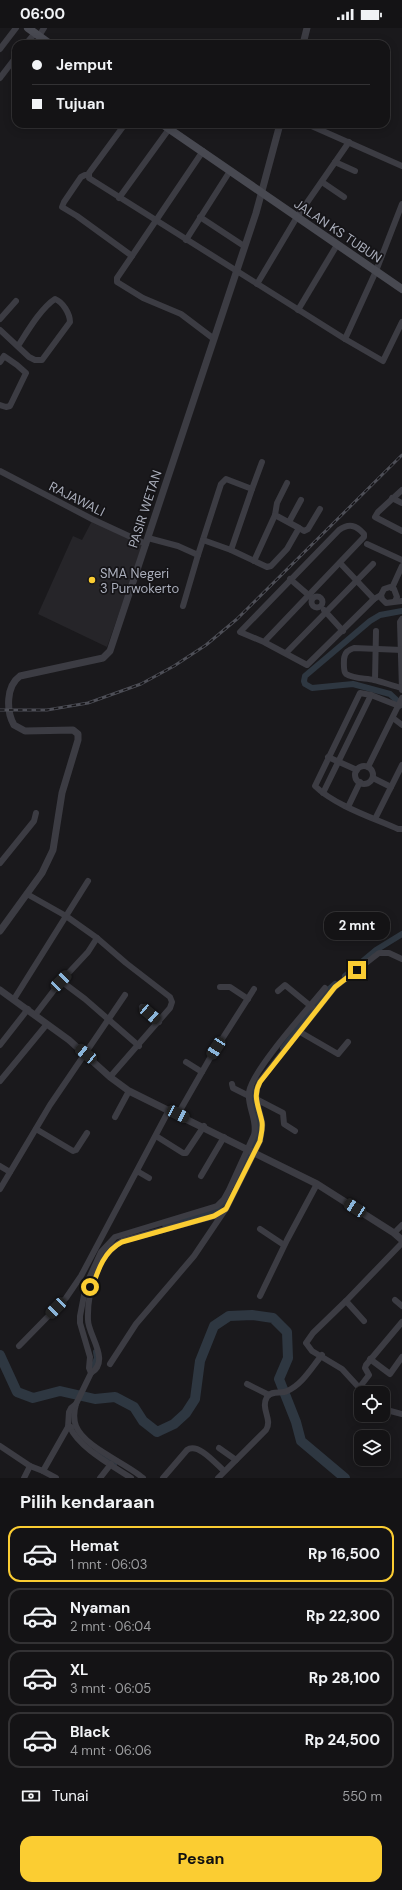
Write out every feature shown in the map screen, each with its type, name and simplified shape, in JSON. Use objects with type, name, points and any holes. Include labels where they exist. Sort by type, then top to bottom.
[{"type":"main road","points":[[34,32],[45,40]]},
{"type":"main road","name":"JALAN KS TUBUN","points":[[169,128],[402,289]]},
{"type":"street","points":[[0,48],[16,28]]},
{"type":"street","points":[[34,32],[44,28]]},
{"type":"street","points":[[304,40],[307,28]]},
{"type":"street","points":[[0,78],[12,62]]},
{"type":"street","points":[[122,128],[88,175],[81,178],[62,207],[77,216],[132,256]]},
{"type":"street","points":[[119,198],[165,128]]},
{"type":"street","name":"PASIR WETAN","points":[[0,931],[42,873],[53,850],[62,793],[78,736],[77,732],[68,729],[25,731],[18,728],[14,725],[10,716],[9,701],[11,686],[20,676],[103,658],[108,654],[147,541],[262,192],[279,128]]},
{"type":"street","points":[[316,128],[402,166]]},
{"type":"street","points":[[257,284],[297,217],[349,142]]},
{"type":"street","points":[[203,151],[117,278],[117,282],[142,298],[181,314],[214,339]]},
{"type":"street","points":[[335,162],[355,171]]},
{"type":"street","points":[[186,240],[230,171]]},
{"type":"street","points":[[88,175],[91,180],[119,198],[298,310],[383,361],[402,322]]},
{"type":"street","points":[[322,182],[344,197]]},
{"type":"street","points":[[345,339],[376,271],[402,204]]},
{"type":"street","points":[[200,218],[244,246]]},
{"type":"street","points":[[298,310],[337,245]]},
{"type":"street","points":[[0,330],[29,357],[35,360],[42,360],[70,322],[69,315],[60,301],[55,299],[51,302],[35,321],[18,346]]},
{"type":"street","points":[[0,319],[16,301]]},
{"type":"street","points":[[0,404],[6,407],[10,406],[26,373],[17,365],[1,357]]},
{"type":"street","points":[[231,550],[262,462]]},
{"type":"street","name":"RAJAWALI","points":[[0,471],[92,519],[147,541],[178,546],[198,555]]},
{"type":"street","points":[[182,606],[223,481],[226,479],[252,489]]},
{"type":"street","points":[[254,560],[275,514],[277,503],[287,482]]},
{"type":"street","points":[[402,490],[392,498],[375,517],[402,531]]},
{"type":"street","points":[[392,498],[402,504]]},
{"type":"street","points":[[289,522],[302,500]]},
{"type":"street","points":[[275,514],[304,531],[308,529],[320,509]]},
{"type":"street","points":[[264,642],[311,597],[364,537],[364,534],[356,526],[347,526],[339,530],[240,631],[307,665],[374,599],[381,595],[384,589],[392,588]]},
{"type":"street","points":[[203,540],[271,566],[287,550],[300,528]]},
{"type":"street","points":[[367,544],[402,560]]},
{"type":"street","points":[[340,563],[374,599]]},
{"type":"street","points":[[286,654],[373,564]]},
{"type":"street","points":[[392,588],[402,566]]},
{"type":"street","points":[[290,579],[311,597],[313,606],[317,608],[321,606],[343,631]]},
{"type":"street","points":[[381,595],[382,599],[386,603],[399,601],[397,594],[392,588]]},
{"type":"street","points":[[402,619],[400,622],[402,650],[402,689],[375,680],[353,677],[346,674],[344,671],[345,654],[348,649],[376,648],[402,650]]},
{"type":"street","points":[[375,680],[376,631]]},
{"type":"street","points":[[368,767],[400,702],[360,693],[315,786],[323,793],[348,807],[400,830],[402,829]]},
{"type":"street","points":[[323,793],[371,695]]},
{"type":"street","points":[[393,718],[402,725]]},
{"type":"street","points":[[328,757],[357,770]]},
{"type":"street","points":[[375,819],[402,765]]},
{"type":"street","points":[[362,766],[368,767],[372,771],[373,778],[368,783],[360,782],[356,777],[357,770],[362,766]]},
{"type":"street","points":[[373,778],[391,787]]},
{"type":"street","points":[[348,807],[360,782]]},
{"type":"street","points":[[0,863],[34,821],[36,813]]},
{"type":"street","points":[[14,999],[88,881]]},
{"type":"street","points":[[27,894],[66,916],[97,938],[126,963],[170,997],[172,1002],[170,1008],[139,1046],[110,1077]]},
{"type":"street","points":[[35,1015],[61,981],[88,952],[97,938]]},
{"type":"street","points":[[110,1364],[136,1324],[194,1256],[226,1209],[251,1150],[256,1127],[249,1096],[254,1080],[313,1008],[335,987],[379,953],[388,953],[402,959]]},
{"type":"street","points":[[61,981],[85,999],[139,1046]]},
{"type":"street","points":[[278,991],[285,985],[313,1008]]},
{"type":"street","points":[[220,987],[230,987],[248,999]]},
{"type":"street","points":[[251,1150],[260,1141],[262,1129],[256,1099],[256,1090],[260,1082],[300,1032],[325,988]]},
{"type":"street","points":[[178,1114],[202,1072],[254,989]]},
{"type":"street","points":[[0,990],[28,1009],[86,1054],[110,1077],[129,1091],[204,1126],[317,1184],[394,1233],[402,1241],[346,1301],[308,1338],[306,1343],[309,1349],[322,1355],[342,1369],[358,1386]]},
{"type":"street","points":[[0,1189],[36,1129],[125,995]]},
{"type":"street","points":[[142,1007],[158,1022]]},
{"type":"street","points":[[0,1045],[28,1009]]},
{"type":"street","points":[[0,1081],[47,1024]]},
{"type":"street","points":[[300,1032],[338,1054],[348,1042]]},
{"type":"street","points":[[186,1062],[202,1072]]},
{"type":"street","points":[[232,1084],[233,1088],[249,1096]]},
{"type":"street","points":[[115,1117],[129,1091]]},
{"type":"street","points":[[256,1099],[283,1113],[285,1115],[284,1124],[295,1131]]},
{"type":"street","points":[[19,1346],[66,1298],[78,1281],[169,1110]]},
{"type":"street","points":[[156,1136],[183,1153],[186,1153],[204,1126]]},
{"type":"street","points":[[36,1129],[72,1151],[76,1150],[87,1134]]},
{"type":"street","points":[[201,1176],[224,1137]]},
{"type":"street","points":[[0,1166],[10,1172]]},
{"type":"street","points":[[90,1374],[90,1357],[80,1323],[89,1286],[97,1267],[101,1252],[115,1237],[217,1206],[243,1168]]},
{"type":"street","points":[[136,1171],[149,1178]]},
{"type":"street","points":[[260,1296],[284,1245],[317,1184]]},
{"type":"street","points":[[97,1267],[110,1250],[122,1242],[214,1216],[226,1209]]},
{"type":"street","points":[[394,1233],[402,1225]]},
{"type":"street","points":[[260,1229],[284,1245]]},
{"type":"street","points":[[78,1281],[89,1286]]},
{"type":"street","points":[[43,1471],[72,1426],[77,1403],[90,1374],[94,1371],[99,1358],[98,1348],[88,1320],[89,1286]]},
{"type":"street","points":[[395,1300],[402,1306]]},
{"type":"street","points":[[346,1301],[364,1321]]},
{"type":"street","points":[[361,1386],[369,1375],[365,1366],[402,1322]]},
{"type":"street","points":[[247,1384],[272,1394],[287,1391],[301,1381],[322,1355]]},
{"type":"street","points":[[370,1359],[390,1374],[402,1357]]},
{"type":"street","points":[[218,1478],[261,1436],[269,1425],[264,1407],[272,1394]]},
{"type":"street","points":[[390,1411],[402,1414]]},
{"type":"street","points":[[72,1426],[112,1463],[131,1478]]},
{"type":"street","points":[[0,1446],[30,1466],[56,1478]]},
{"type":"street","points":[[162,1478],[191,1447],[207,1456],[224,1472]]},
{"type":"street","points":[[219,1448],[236,1460]]},
{"type":"street","points":[[100,1478],[112,1463]]},
{"type":"street","points":[[112,1463],[144,1478]]},
{"type":"street","points":[[24,1478],[30,1466]]},
{"type":"shaded area","name":"SMA Negeri 3 Purwokerto","points":[[92,521],[143,546],[107,647],[38,614],[73,536],[82,540]]},
{"type":"waterway","points":[[402,611],[380,615],[370,621],[305,676],[304,681],[305,684],[312,688],[353,684],[390,694],[402,705]]},
{"type":"waterway","points":[[345,976],[376,950],[402,934]]},
{"type":"waterway","points":[[283,1048],[328,990],[335,984]]},
{"type":"waterway","points":[[235,1184],[252,1150],[257,1136],[258,1124],[252,1099],[253,1089]]},
{"type":"waterway","points":[[165,1225],[216,1210],[228,1198]]},
{"type":"waterway","points":[[0,1355],[17,1392],[33,1398],[60,1391],[95,1399],[115,1397],[134,1407],[143,1421],[157,1432],[174,1424],[186,1413],[195,1399],[200,1361],[214,1326],[229,1316],[252,1315],[273,1318],[287,1332],[288,1358],[279,1379],[296,1422],[301,1441],[345,1478]]},
{"type":"waterway","points":[[92,1370],[97,1358],[96,1352]]},
{"type":"waterway","points":[[98,1452],[114,1464]]},
{"type":"railway","points":[[0,710],[47,710],[88,703],[141,684],[174,666],[206,645],[237,619],[402,455]]},
{"type":"place","name":"SMA Negeri 3 Purwokerto","points":[[92,580]]},
{"type":"route","points":[[90,1287],[92,1288],[106,1255],[115,1245],[214,1216],[226,1209],[260,1141],[262,1121],[256,1099],[256,1090],[258,1085],[324,999],[335,987],[357,970]]}]
